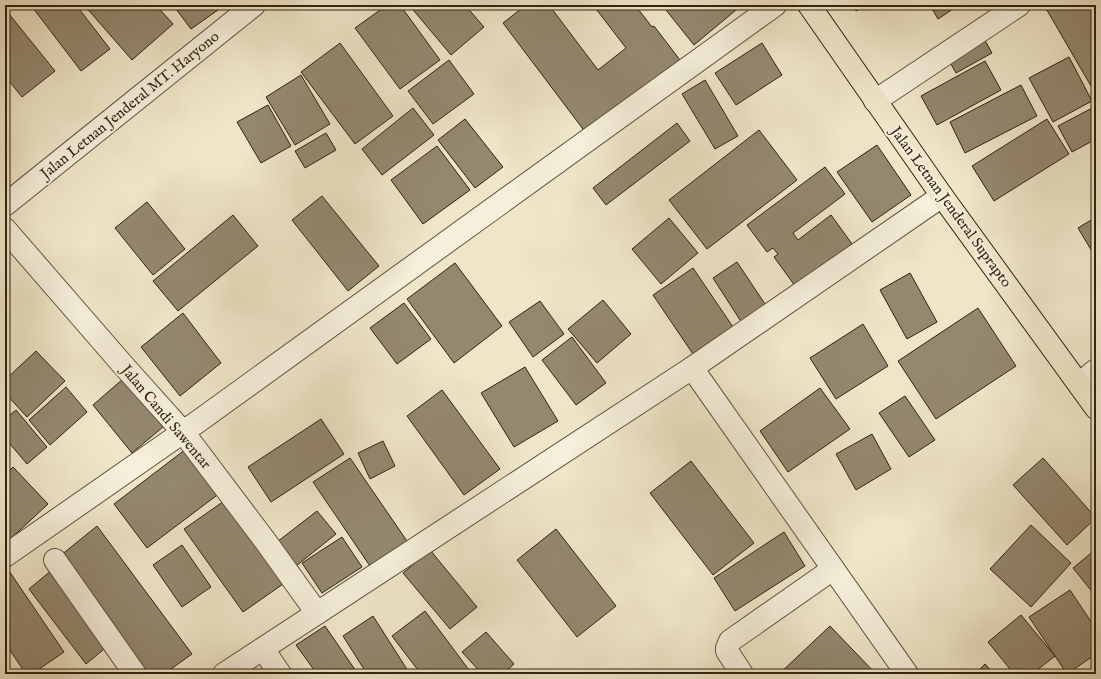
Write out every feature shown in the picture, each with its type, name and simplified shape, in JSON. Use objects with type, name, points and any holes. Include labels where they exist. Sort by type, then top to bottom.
[{"type":"main road","name":"Jalan Letnan Jenderal Suprapto","points":[[809,5],[942,196],[1096,408]]},
{"type":"street","name":"Jalan Letnan Jenderal MT. Haryono","points":[[5,205],[254,5]]},
{"type":"street","points":[[5,556],[183,432],[775,5]]},
{"type":"street","points":[[875,101],[1019,5]]},
{"type":"street","points":[[224,674],[692,368],[942,196]]},
{"type":"street","name":"Jalan Candi Sawentar","points":[[5,229],[183,432],[266,542],[317,613]]},
{"type":"street","points":[[692,368],[907,674]]},
{"type":"street","points":[[1079,384],[1096,370]]},
{"type":"street","points":[[55,560],[134,674]]},
{"type":"street","points":[[742,674],[727,652],[730,641],[833,569]]},
{"type":"street","points":[[263,649],[280,674]]},
{"type":"building","points":[[37,5],[76,5],[110,49],[81,71],[33,8]]},
{"type":"building","points":[[84,5],[156,5],[173,24],[132,60]]},
{"type":"building","points":[[173,5],[225,5],[191,29]]},
{"type":"building","points":[[387,5],[400,5],[440,60],[400,89],[355,28]]},
{"type":"building","points":[[409,5],[465,5],[484,27],[451,55]]},
{"type":"building","points":[[526,5],[549,5],[598,70],[626,48],[593,5],[635,5],[652,27],[654,26],[683,64],[589,137],[503,23]]},
{"type":"building","points":[[662,5],[742,5],[694,45]]},
{"type":"building","points":[[853,5],[866,5],[856,11]]},
{"type":"building","points":[[930,5],[959,5],[938,19]]},
{"type":"building","points":[[1044,5],[1090,5],[1096,15],[1096,83],[1091,86]]},
{"type":"building","points":[[5,9],[55,71],[22,97],[5,76]]},
{"type":"building","points":[[983,37],[992,53],[956,73],[947,57]]},
{"type":"building","points":[[340,43],[393,116],[355,144],[301,72]]},
{"type":"building","points":[[762,43],[782,75],[736,105],[715,73]]},
{"type":"building","points":[[1069,57],[1092,101],[1053,122],[1029,78]]},
{"type":"building","points":[[449,60],[474,94],[433,124],[408,91]]},
{"type":"building","points":[[985,61],[1001,90],[937,125],[921,96]]},
{"type":"building","points":[[301,75],[330,124],[295,145],[266,97]]},
{"type":"building","points":[[705,80],[738,136],[715,149],[682,94]]},
{"type":"building","points":[[1021,85],[1037,116],[965,153],[950,122]]},
{"type":"building","points":[[268,105],[291,146],[261,163],[237,122]]},
{"type":"building","points":[[1096,106],[1096,139],[1072,152],[1058,126]]},
{"type":"building","points":[[413,108],[434,135],[382,175],[362,149]]},
{"type":"building","points":[[465,119],[503,167],[475,188],[438,140]]},
{"type":"building","points":[[1047,119],[1069,154],[994,201],[972,166]]},
{"type":"building","points":[[677,123],[690,141],[606,205],[593,188]]},
{"type":"building","points":[[759,130],[797,180],[707,249],[669,200]]},
{"type":"building","points":[[326,133],[336,150],[305,168],[295,151]]},
{"type":"building","points":[[877,145],[911,195],[872,222],[837,172]]},
{"type":"building","points":[[437,146],[470,190],[423,224],[391,180]]},
{"type":"building","points":[[1096,153],[1096,166],[1091,156]]},
{"type":"building","points":[[825,167],[845,194],[793,233],[798,240],[831,215],[855,248],[798,290],[774,257],[778,254],[773,248],[767,252],[747,225]]},
{"type":"building","points":[[322,196],[379,266],[348,291],[292,220]]},
{"type":"building","points":[[147,202],[185,249],[153,275],[115,228]]},
{"type":"building","points":[[233,215],[258,246],[178,311],[153,281]]},
{"type":"building","points":[[1096,217],[1096,258],[1078,228]]},
{"type":"building","points":[[669,218],[698,253],[661,284],[632,249]]},
{"type":"building","points":[[737,262],[767,307],[742,323],[713,278]]},
{"type":"building","points":[[455,263],[502,326],[454,363],[407,299]]},
{"type":"building","points":[[693,268],[733,327],[693,354],[653,295]]},
{"type":"building","points":[[910,273],[937,322],[907,339],[880,290]]},
{"type":"building","points":[[603,300],[631,334],[597,363],[568,329]]},
{"type":"building","points":[[540,301],[564,334],[533,357],[509,322]]},
{"type":"building","points":[[404,303],[431,339],[397,364],[370,328]]},
{"type":"building","points":[[978,308],[1016,366],[936,419],[898,361]]},
{"type":"building","points":[[183,313],[221,363],[180,396],[141,347]]},
{"type":"building","points":[[863,324],[888,366],[836,399],[810,358]]},
{"type":"building","points":[[572,337],[606,383],[576,405],[542,360]]},
{"type":"building","points":[[36,351],[65,381],[27,417],[5,393],[5,380]]},
{"type":"building","points":[[525,367],[558,421],[514,447],[481,393]]},
{"type":"building","points":[[123,379],[163,427],[132,453],[93,405]]},
{"type":"building","points":[[66,387],[87,412],[50,445],[29,420]]},
{"type":"building","points":[[820,388],[850,429],[788,472],[760,431]]},
{"type":"building","points":[[442,390],[500,469],[464,495],[407,416]]},
{"type":"building","points":[[905,396],[935,440],[909,457],[879,413]]},
{"type":"building","points":[[16,410],[47,447],[27,464],[5,438],[5,419]]},
{"type":"building","points":[[321,419],[344,454],[271,502],[248,467]]},
{"type":"building","points":[[872,434],[891,469],[856,490],[836,454]]},
{"type":"building","points":[[383,441],[395,466],[370,479],[358,453]]},
{"type":"building","points":[[186,449],[220,493],[147,548],[114,504]]},
{"type":"building","points":[[350,458],[407,541],[370,566],[313,482]]},
{"type":"building","points":[[1043,458],[1096,518],[1067,545],[1013,485]]},
{"type":"building","points":[[691,461],[754,543],[713,575],[650,493]]},
{"type":"building","points":[[13,467],[48,504],[5,544],[5,475]]},
{"type":"building","points":[[227,499],[286,582],[243,612],[184,529]]},
{"type":"building","points":[[317,511],[336,534],[296,566],[277,542]]},
{"type":"building","points":[[1031,525],[1071,563],[1031,607],[990,569]]},
{"type":"building","points":[[97,526],[192,654],[164,674],[143,674],[60,556]]},
{"type":"building","points":[[556,529],[616,606],[577,637],[517,560]]},
{"type":"building","points":[[784,532],[805,566],[735,611],[714,578]]},
{"type":"building","points":[[342,537],[362,567],[322,593],[302,563]]},
{"type":"building","points":[[182,545],[211,587],[182,607],[153,565]]},
{"type":"building","points":[[1096,549],[1096,592],[1094,594],[1073,568]]},
{"type":"building","points":[[430,550],[477,607],[450,629],[403,573]]},
{"type":"building","points":[[5,565],[64,652],[32,674],[26,674],[5,643]]},
{"type":"building","points":[[52,570],[109,645],[86,664],[29,589]]},
{"type":"building","points":[[1070,590],[1096,629],[1096,654],[1067,674],[1029,617]]},
{"type":"building","points":[[1096,605],[1096,614],[1092,607]]},
{"type":"building","points":[[425,611],[472,674],[421,674],[392,636]]},
{"type":"building","points":[[1021,615],[1055,656],[1032,674],[1014,674],[988,642]]},
{"type":"building","points":[[373,616],[410,674],[367,674],[343,636]]},
{"type":"building","points":[[325,626],[358,674],[317,674],[296,645]]},
{"type":"building","points":[[830,626],[876,674],[779,674]]},
{"type":"building","points":[[486,632],[514,664],[503,674],[482,674],[462,652]]},
{"type":"building","points":[[985,664],[994,674],[975,674]]}]
